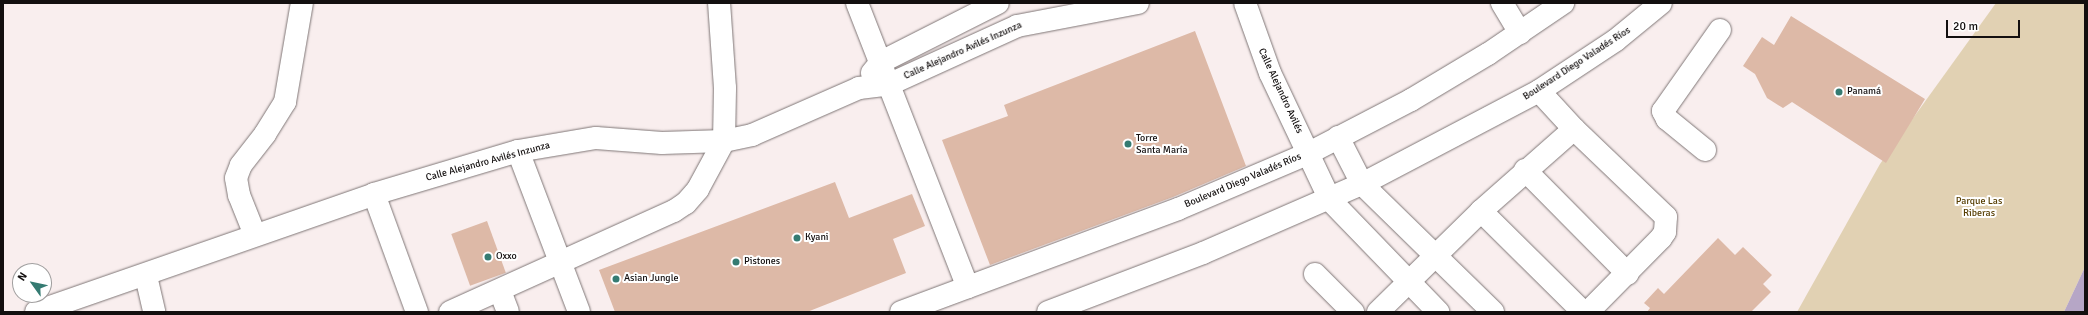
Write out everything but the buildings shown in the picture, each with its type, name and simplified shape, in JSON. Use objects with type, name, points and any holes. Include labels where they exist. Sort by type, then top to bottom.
[{"type":"street","points":[[255,235],[239,195],[236,178],[241,165],[285,102],[302,3]]},
{"type":"street","points":[[450,312],[500,291],[686,203],[698,189],[724,141],[725,88],[719,3]]},
{"type":"street","points":[[857,3],[890,84],[968,287]]},
{"type":"street","name":"Calle Alejandro Avilés Inzunza","points":[[858,88],[881,62],[998,3]]},
{"type":"street","name":"Calle Alejandro Avilés Inzunza","points":[[36,312],[146,276],[255,235],[374,194],[518,151],[596,138],[662,143],[724,141],[777,126],[858,88],[890,84],[1018,26],[1138,3]]},
{"type":"street","name":"Calle Alejandro Avilés","points":[[1245,3],[1270,73],[1330,200],[1438,312]]},
{"type":"street","points":[[1502,3],[1520,33]]},
{"type":"street","name":"Boulevard Diego Valadés Ríos","points":[[901,312],[1178,209],[1309,153],[1411,100],[1520,33],[1563,3]]},
{"type":"street","name":"Boulevard Diego Valadés Ríos","points":[[1048,312],[1203,254],[1330,200],[1362,184],[1539,91],[1616,40],[1662,3]]},
{"type":"street","points":[[1705,150],[1667,118],[1663,110],[1720,30]]},
{"type":"street","points":[[1539,91],[1574,129],[1666,217],[1665,232],[1628,274],[1588,312]]},
{"type":"street","points":[[1378,312],[1433,256],[1481,211],[1525,170],[1574,129]]},
{"type":"street","points":[[1338,138],[1362,184],[1433,256],[1493,312]]},
{"type":"street","points":[[518,151],[579,312]]},
{"type":"street","points":[[1525,170],[1628,274]]},
{"type":"street","points":[[374,194],[417,312]]},
{"type":"street","points":[[1481,211],[1583,312]]},
{"type":"street","points":[[1315,274],[1354,312]]},
{"type":"street","points":[[146,276],[154,312]]},
{"type":"street","points":[[500,291],[508,312]]},
{"type":"green space","name":"Parque Las Riberas","points":[[1996,3],[2085,3],[2085,267],[2064,312],[1797,312],[1880,164]]},
{"type":"shaded area","points":[[2085,267],[2085,312],[2064,312]]},
{"type":"place","name":"Panamá","points":[[1839,92]]},
{"type":"place","name":"Torre Santa María","points":[[1128,144]]},
{"type":"place","name":"Kyani","points":[[797,238]]},
{"type":"place","name":"Oxxo","points":[[488,257]]},
{"type":"place","name":"Pistones","points":[[736,262]]},
{"type":"place","name":"Asian Jungle","points":[[616,279]]}]
